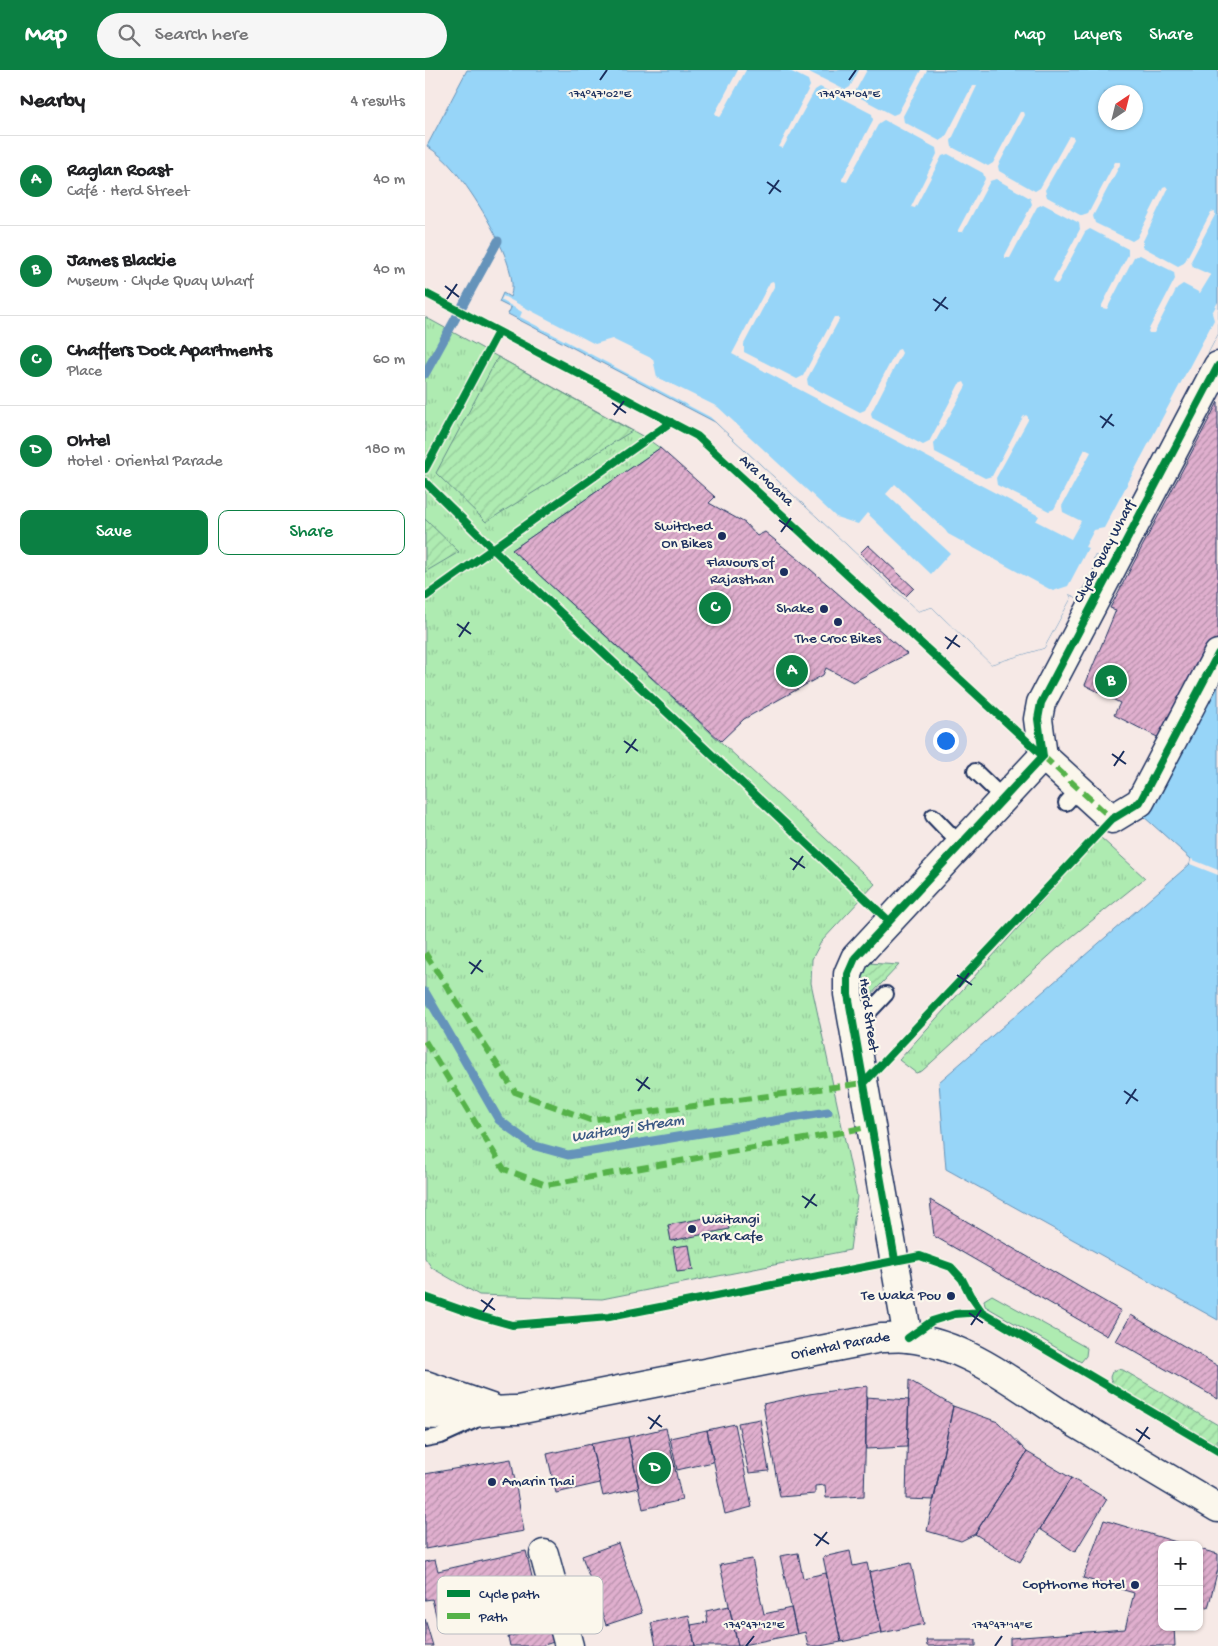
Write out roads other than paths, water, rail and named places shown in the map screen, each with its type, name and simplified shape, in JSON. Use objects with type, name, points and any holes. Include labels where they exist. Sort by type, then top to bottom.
[{"type":"street","name":"Clyde Quay Wharf","points":[[1043,756],[1038,719],[1041,703],[1218,366]]},
{"type":"street","points":[[1043,756],[1072,796],[1112,819],[1140,802],[1218,654]]},
{"type":"street","name":"Herd Street","points":[[908,1338],[848,994],[848,974],[855,958],[1043,756]]},
{"type":"street","name":"Oriental Parade","points":[[425,1414],[442,1416],[497,1410],[518,1410],[881,1338],[908,1338],[930,1342],[954,1350],[991,1368],[1075,1422],[1218,1508]]},
{"type":"street","points":[[425,1385],[497,1410]]},
{"type":"street","points":[[544,1554],[550,1576]]},
{"type":"lane","points":[[975,772],[1003,798]]},
{"type":"lane","points":[[933,816],[961,844]]},
{"type":"lane","points":[[854,1028],[886,994]]},
{"type":"lane","points":[[425,1439],[441,1436],[497,1410]]},
{"type":"water","points":[[467,70],[1218,70],[1218,334],[1100,557],[1095,555],[1093,559],[1097,562],[1078,598],[1069,594],[1071,598],[1044,648],[991,664],[932,607],[918,611],[715,422],[508,314],[511,308],[499,302],[503,293],[510,297],[512,285],[503,250],[472,194],[444,159],[427,146]]},
{"type":"water","points":[[1218,673],[1218,1320],[946,1169],[939,1082],[1190,864],[1191,859],[1143,816]]},
{"type":"waterway","name":"Waitangi Stream","points":[[425,374],[498,241]]},
{"type":"waterway","name":"Waitangi Stream","points":[[425,992],[499,1120],[532,1145],[568,1155],[828,1112]]},
{"type":"place","name":"Switched On Bikes","points":[[722,536]]},
{"type":"place","name":"Flavours of Rajasthan","points":[[784,572]]},
{"type":"place","name":"Chaffers Dock Apartments","points":[[715,608]]},
{"type":"place","name":"Shake","points":[[824,609]]},
{"type":"place","name":"The Croc Bikes","points":[[838,622]]},
{"type":"place","name":"Raglan Roast","points":[[792,671]]},
{"type":"place","name":"James Blackie","points":[[1111,681]]},
{"type":"place","name":"Waitangi Park Cafe","points":[[692,1229]]},
{"type":"place","name":"Te Waka Pou","points":[[951,1296]]},
{"type":"place","name":"Ohtel","points":[[655,1468]]},
{"type":"place","name":"Amarin Thai","points":[[492,1482]]},
{"type":"place","name":"Copthorne Hotel","points":[[1135,1585]]}]
